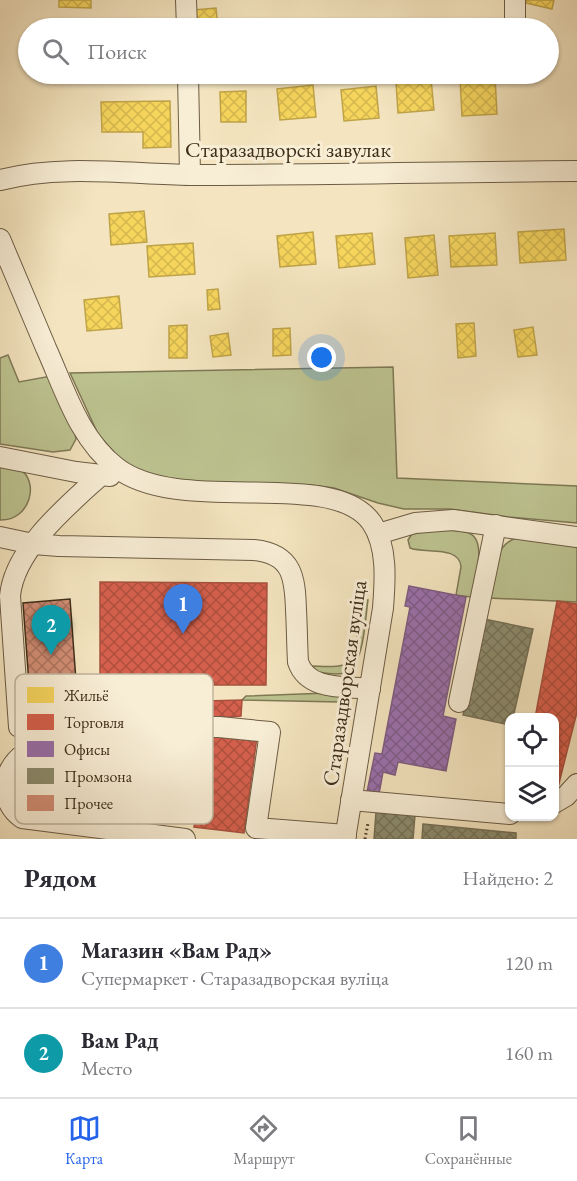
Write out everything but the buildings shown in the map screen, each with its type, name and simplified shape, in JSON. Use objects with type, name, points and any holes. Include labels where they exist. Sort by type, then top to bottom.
[{"type":"street","points":[[186,0],[187,18]]},
{"type":"street","points":[[515,0],[515,18]]},
{"type":"street","points":[[188,84],[190,175]]},
{"type":"street","name":"Старазадворскі завулак","points":[[0,180],[34,173],[60,171],[190,175],[577,171]]},
{"type":"street","name":"Старазадворская вуліца","points":[[0,239],[81,426],[102,454],[130,477],[153,486],[175,490],[312,495],[336,499],[351,505],[372,523],[378,534],[385,570],[384,594],[346,837]]},
{"type":"street","points":[[0,457],[100,476],[130,477]]},
{"type":"street","points":[[15,674],[10,596],[14,575],[33,544],[100,476]]},
{"type":"street","points":[[378,534],[415,523],[440,520],[496,525],[577,537]]},
{"type":"street","points":[[459,702],[496,525]]},
{"type":"street","points":[[0,537],[33,544],[107,549],[254,550],[269,553],[288,566],[294,579],[298,662],[303,674],[320,684],[370,689]]},
{"type":"street","points":[[213,727],[270,732],[254,833],[346,837]]},
{"type":"street","points":[[15,762],[2,781],[6,805],[15,814]]},
{"type":"street","points":[[559,800],[577,784]]},
{"type":"street","points":[[351,800],[505,814]]},
{"type":"street","points":[[69,824],[185,839]]},
{"type":"green space","points":[[8,355],[19,382],[51,376],[75,434],[76,439],[70,450],[53,452],[0,444],[0,358]]},
{"type":"green space","points":[[393,367],[397,478],[577,486],[577,523],[450,509],[404,509],[334,488],[310,485],[193,482],[145,474],[119,458],[98,434],[70,373]]},
{"type":"green space","points":[[0,463],[17,468],[25,474],[29,482],[29,499],[19,514],[11,519],[0,520]]},
{"type":"green space","points":[[435,530],[465,532],[475,537],[479,553],[471,597],[456,595],[461,567],[455,556],[410,548],[408,540],[412,534]]},
{"type":"green space","points":[[517,538],[577,545],[577,602],[489,598],[493,571],[499,554],[509,541]]},
{"type":"green space","points":[[362,600],[368,600],[363,641],[356,662],[351,669],[340,674],[311,671],[310,666],[335,666],[348,662],[355,646]]},
{"type":"green space","points":[[328,693],[341,696],[346,701],[345,707],[339,708],[340,702],[242,700],[246,696]]},
{"type":"place","name":"Магазин «Вам Рад»","points":[[183,634]]},
{"type":"place","name":"Вам Рад","points":[[51,655]]}]
